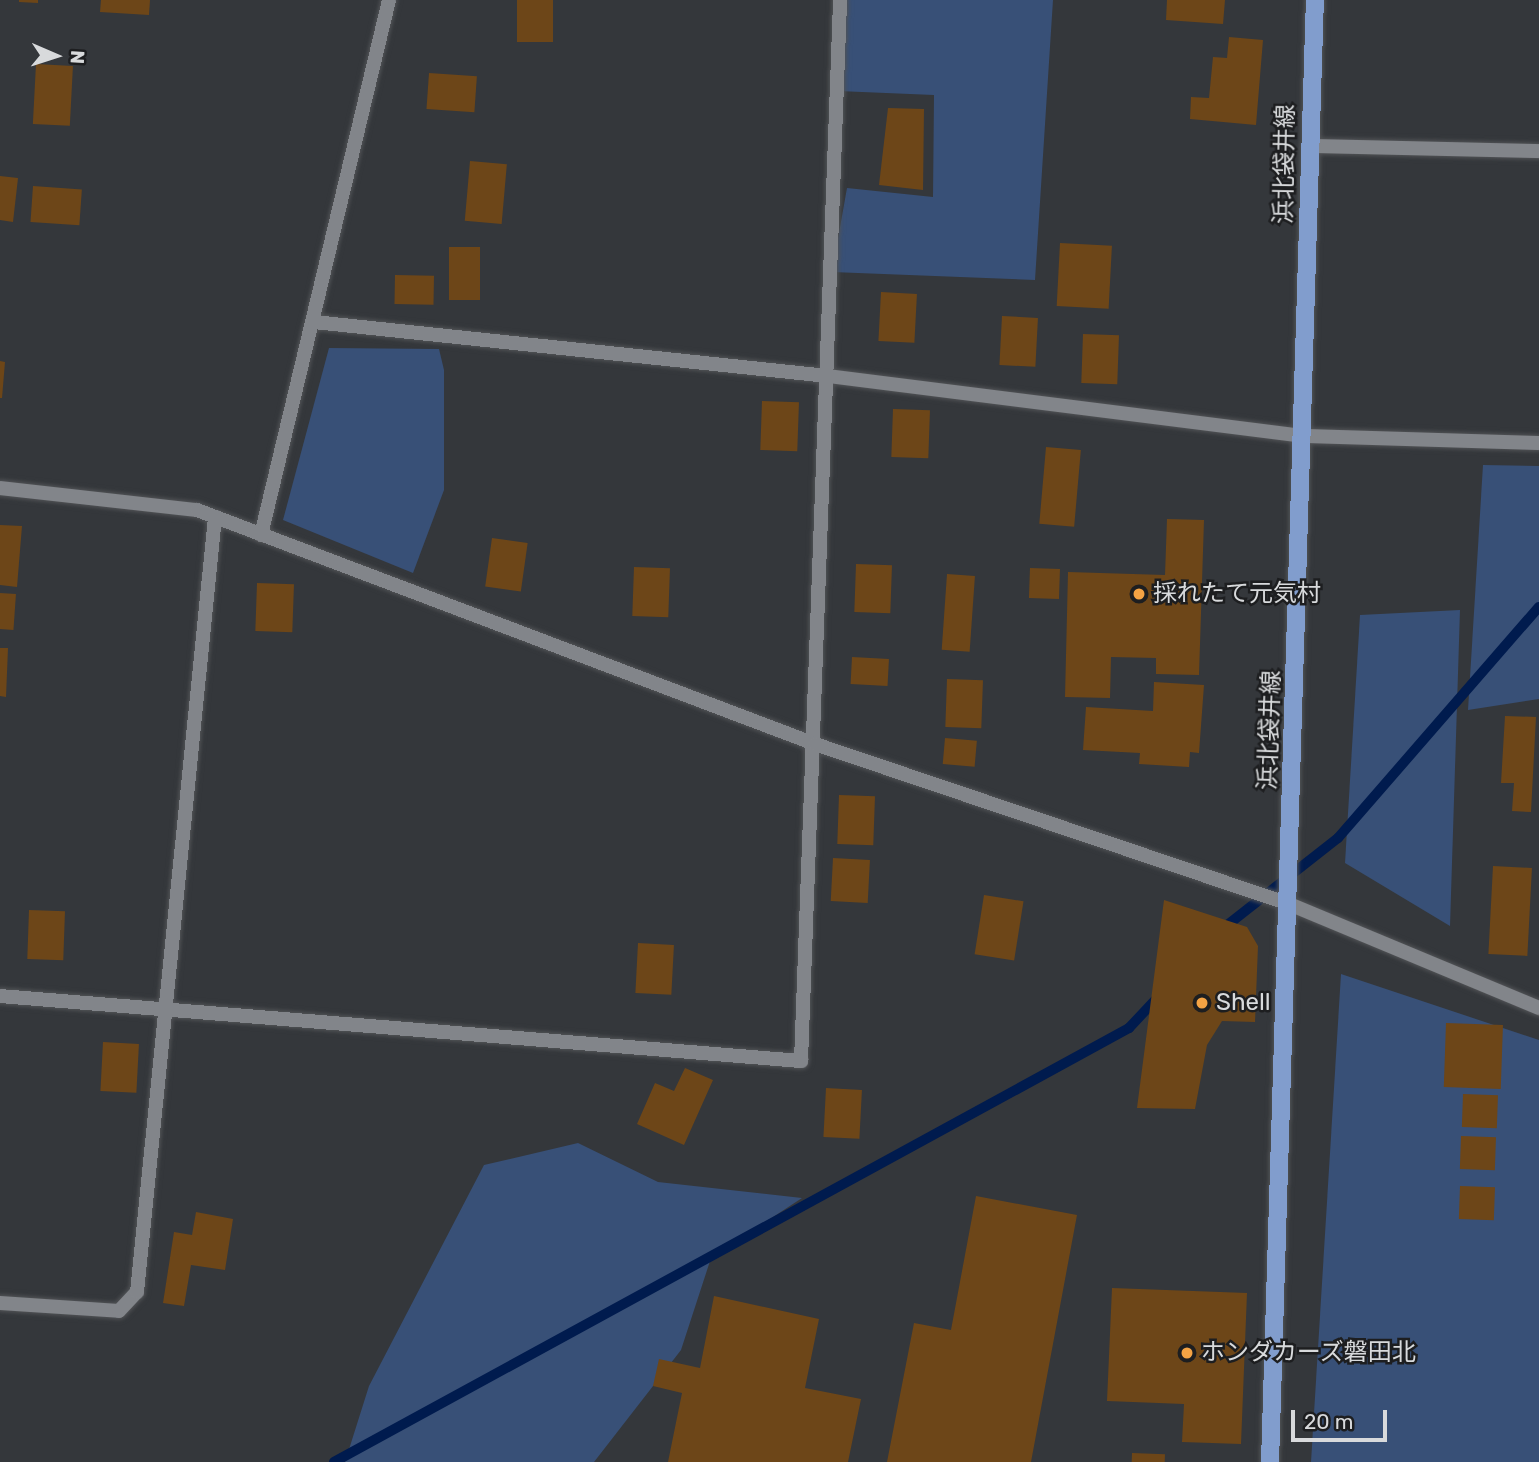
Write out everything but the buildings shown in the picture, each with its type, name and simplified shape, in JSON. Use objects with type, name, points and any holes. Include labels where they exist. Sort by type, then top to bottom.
[{"type":"main road","name":"浜北袋井線","points":[[1270,1462],[1305,436],[1315,0]]},
{"type":"street","points":[[261,535],[389,0]]},
{"type":"street","points":[[0,996],[801,1060],[815,744],[840,0]]},
{"type":"street","points":[[1310,146],[1539,150]]},
{"type":"street","points":[[314,322],[828,376],[1305,436],[1539,443]]},
{"type":"street","points":[[0,488],[100,496],[215,517],[815,744],[1289,904],[1539,1008]]},
{"type":"street","points":[[0,1303],[119,1311],[137,1292],[215,517]]},
{"type":"shaded area","points":[[840,0],[1053,0],[1035,280],[832,272],[847,188],[933,197],[934,95],[838,91]]},
{"type":"shaded area","points":[[329,348],[439,349],[444,370],[444,490],[413,573],[283,520]]},
{"type":"shaded area","points":[[1483,465],[1539,466],[1539,699],[1468,710]]},
{"type":"shaded area","points":[[1460,610],[1450,926],[1345,863],[1360,615]]},
{"type":"shaded area","points":[[1341,974],[1539,1040],[1539,1462],[1311,1462]]},
{"type":"shaded area","points":[[578,1143],[658,1182],[802,1198],[711,1258],[681,1350],[594,1462],[345,1462],[369,1386],[484,1165]]},
{"type":"waterway","points":[[1221,930],[1338,838],[1539,607]]},
{"type":"waterway","points":[[334,1462],[1129,1028],[1158,997]]},
{"type":"place","name":"採れたて元気村","points":[[1139,594]]},
{"type":"place","name":"Shell","points":[[1202,1003]]},
{"type":"place","name":"ホンダカーズ磐田北","points":[[1187,1353]]}]
